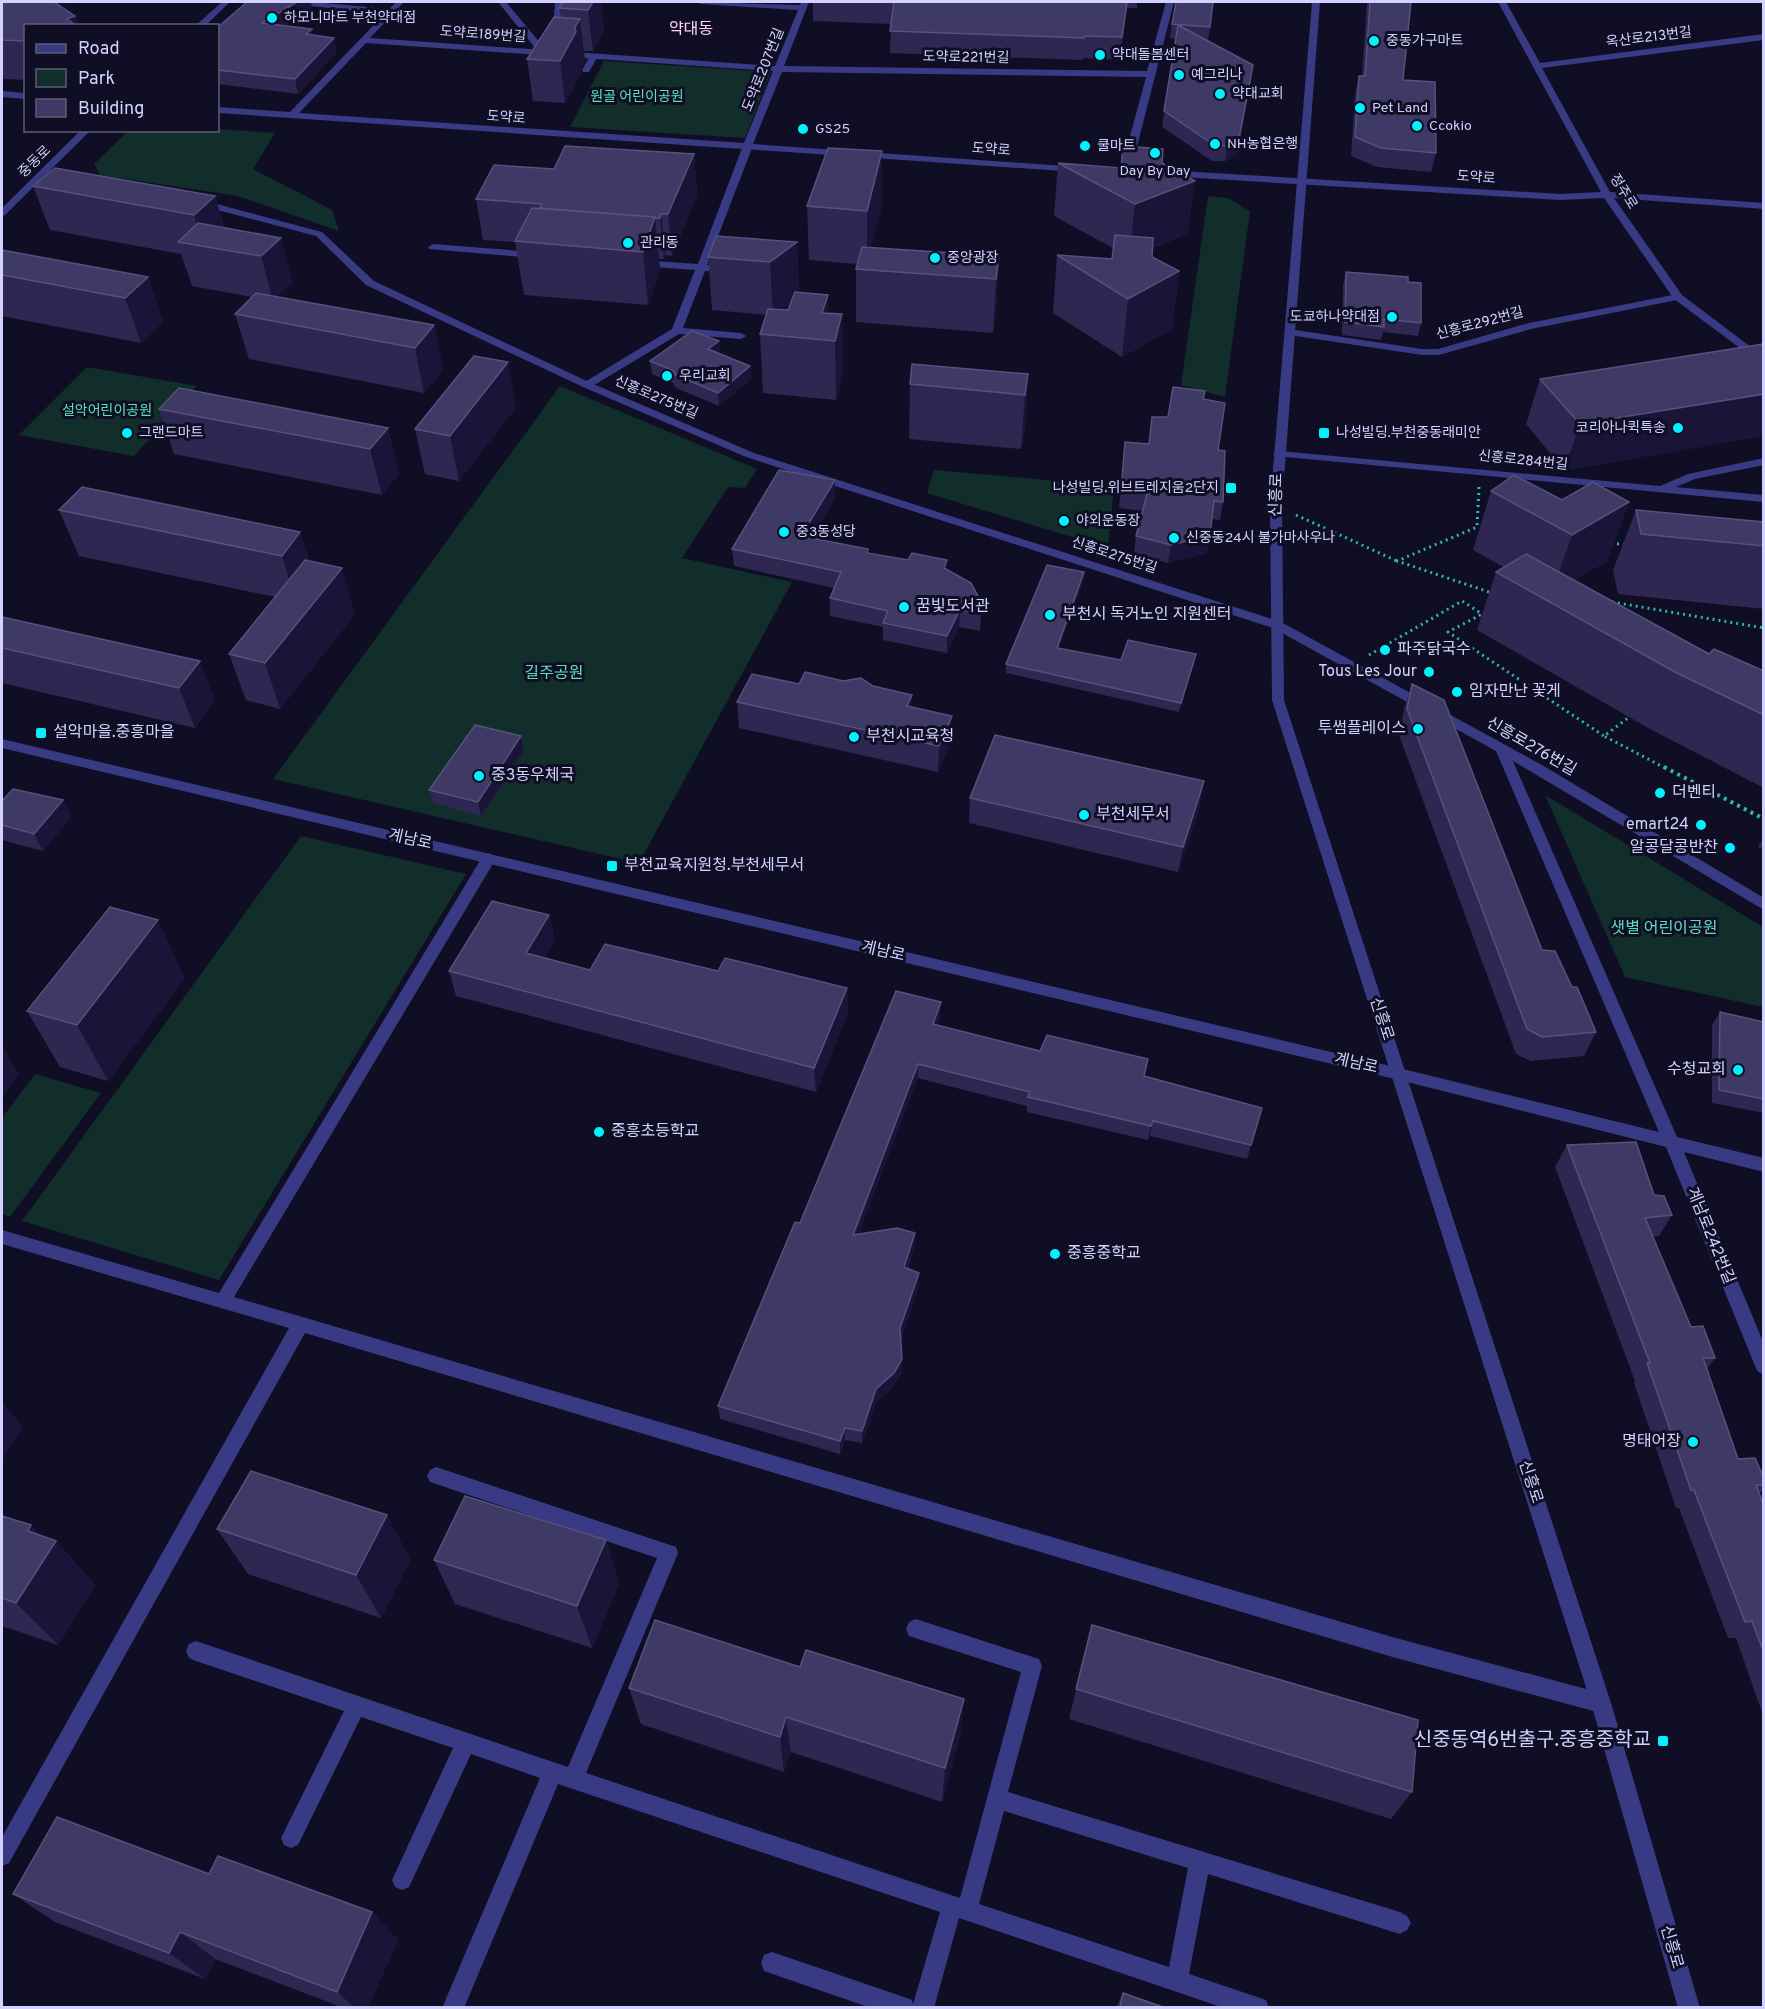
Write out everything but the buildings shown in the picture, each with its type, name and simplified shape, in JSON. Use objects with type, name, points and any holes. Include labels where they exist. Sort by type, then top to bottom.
[{"type":"street","points":[[201,24],[226,2]]},
{"type":"street","points":[[294,2],[390,12]]},
{"type":"street","points":[[291,116],[400,2]]},
{"type":"street","points":[[502,2],[543,52],[558,17],[559,2]]},
{"type":"street","points":[[701,2],[804,5]]},
{"type":"street","points":[[1125,172],[1170,2]]},
{"type":"street","name":"신흥로","points":[[1316,2],[1276,505],[1278,700],[1601,1703],[1689,2007]]},
{"type":"street","name":"정주로","points":[[1502,2],[1607,195],[1678,297],[1764,363]]},
{"type":"street","name":"도약로207번길","points":[[677,331],[804,5]]},
{"type":"street","name":"옥산로213번길","points":[[1538,66],[1764,37]]},
{"type":"street","name":"도약로189번길","points":[[363,40],[780,69]]},
{"type":"street","points":[[586,70],[594,56]]},
{"type":"street","name":"도약로221번길","points":[[780,69],[1150,74]]},
{"type":"street","points":[[2,94],[24,96]]},
{"type":"street","name":"도약로","points":[[219,110],[1090,170]]},
{"type":"street","name":"중동로","points":[[2,213],[48,175],[85,132]]},
{"type":"street","points":[[1113,171],[1137,172]]},
{"type":"street","name":"도약로","points":[[1149,173],[1302,180],[1560,198],[1607,195],[1764,206]]},
{"type":"street","name":"신흥로275번길","points":[[189,201],[223,207],[319,234],[370,283],[587,385],[750,455],[1277,625]]},
{"type":"street","points":[[434,247],[541,255]]},
{"type":"street","points":[[633,262],[741,270]]},
{"type":"street","name":"신흥로292번길","points":[[1289,332],[1422,352],[1439,352],[1529,326],[1678,297]]},
{"type":"street","points":[[587,385],[677,331],[741,336]]},
{"type":"street","name":"신흥로284번길","points":[[1279,454],[1764,499]]},
{"type":"street","points":[[1663,489],[1692,476],[1764,461]]},
{"type":"street","name":"신흥로276번길","points":[[1277,625],[1353,664],[1764,905]]},
{"type":"street","name":"계남로","points":[[2,744],[1399,1074],[1764,1165]]},
{"type":"street","name":"계남로242번길","points":[[1502,750],[1756,1331],[1764,1366]]},
{"type":"street","points":[[224,1301],[489,858]]},
{"type":"street","points":[[2,1238],[224,1301],[1396,1648],[1601,1703]]},
{"type":"street","points":[[2,1856],[301,1324]]},
{"type":"street","points":[[436,1476],[669,1553],[573,1779]]},
{"type":"street","points":[[916,1629],[1032,1666],[997,1799],[923,2007]]},
{"type":"street","points":[[196,1651],[1258,2007]]},
{"type":"street","points":[[291,1838],[357,1706]]},
{"type":"street","points":[[402,1880],[466,1743]]},
{"type":"street","points":[[453,2007],[553,1772]]},
{"type":"street","points":[[997,1799],[1400,1923]]},
{"type":"street","points":[[1177,1981],[1200,1862]]},
{"type":"street","points":[[772,1962],[904,2007]]},
{"type":"path","points":[[1477,527],[1480,472]]},
{"type":"path","points":[[1276,505],[1397,561],[1498,595]]},
{"type":"path","points":[[1397,561],[1477,527],[1488,528]]},
{"type":"path","points":[[1603,542],[1637,546]]},
{"type":"path","points":[[1353,664],[1462,601],[1482,614]]},
{"type":"path","points":[[1603,602],[1764,627]]},
{"type":"path","points":[[1491,609],[1448,632],[1604,736],[1764,819]]},
{"type":"path","points":[[1604,736],[1640,710]]},
{"type":"green space","name":"원골 어린이공원","points":[[604,61],[771,72],[745,138],[570,127]]},
{"type":"green space","points":[[219,129],[275,133],[253,169],[332,210],[339,231],[238,196],[100,175],[94,164],[127,132],[219,132]]},
{"type":"green space","points":[[1208,196],[1228,198],[1250,211],[1225,397],[1181,385]]},
{"type":"green space","name":"설악어린이공원","points":[[87,367],[197,386],[134,456],[19,435]]},
{"type":"green space","name":"길주공원","points":[[560,386],[757,469],[745,488],[728,487],[682,558],[792,582],[639,863],[273,779]]},
{"type":"green space","name":"야외운동장","points":[[934,470],[1114,486],[1108,548],[927,493]]},
{"type":"green space","name":"샛별 어린이공원","points":[[1545,795],[1763,927],[1763,1007],[1625,977]]},
{"type":"green space","points":[[301,836],[466,874],[219,1280],[22,1221]]},
{"type":"green space","points":[[35,1074],[101,1093],[10,1217],[2,1214],[2,1118]]},
{"type":"place","name":"하모니마트 부천약대점","points":[[272,18]]},
{"type":"place","name":"중동가구마트","points":[[1374,41]]},
{"type":"place","name":"약대돌봄센터","points":[[1100,55]]},
{"type":"place","name":"예그리나","points":[[1179,75]]},
{"type":"place","name":"약대교회","points":[[1220,94]]},
{"type":"place","name":"Pet Land","points":[[1360,108]]},
{"type":"place","name":"Ccokio","points":[[1417,126]]},
{"type":"place","name":"GS25","points":[[803,129]]},
{"type":"place","name":"NH농협은행","points":[[1215,144]]},
{"type":"place","name":"쿨마트","points":[[1085,146]]},
{"type":"place","name":"Day By Day","points":[[1155,153]]},
{"type":"place","name":"관리동","points":[[628,243]]},
{"type":"place","name":"중앙광장","points":[[935,258]]},
{"type":"place","name":"도쿄하나약대점","points":[[1392,317]]},
{"type":"place","name":"우리교회","points":[[667,376]]},
{"type":"place","name":"코리아나퀵특송","points":[[1678,428]]},
{"type":"place","name":"그랜드마트","points":[[127,433]]},
{"type":"place","name":"나성빌딩.부천중동래미안","points":[[1324,433]]},
{"type":"place","name":"나성빌딩.위브트레지움2단지","points":[[1231,488]]},
{"type":"place","name":"야외운동장","points":[[1064,521]]},
{"type":"place","name":"중3동성당","points":[[784,532]]},
{"type":"place","name":"신중동24시 불가마사우나","points":[[1174,538]]},
{"type":"place","name":"꿈빛도서관","points":[[904,607]]},
{"type":"place","name":"부천시 독거노인 지원센터","points":[[1050,615]]},
{"type":"place","name":"파주닭국수","points":[[1385,650]]},
{"type":"place","name":"Tous Les Jour","points":[[1429,672]]},
{"type":"place","name":"임자만난 꽃게","points":[[1457,692]]},
{"type":"place","name":"투썸플레이스","points":[[1418,729]]},
{"type":"place","name":"설악마을.중흥마을","points":[[41,733]]},
{"type":"place","name":"부천시교육청","points":[[854,737]]},
{"type":"place","name":"중3동우체국","points":[[479,776]]},
{"type":"place","name":"더벤티","points":[[1660,793]]},
{"type":"place","name":"부천세무서","points":[[1084,815]]},
{"type":"place","name":"emart24","points":[[1701,825]]},
{"type":"place","name":"알콩달콩반찬","points":[[1730,848]]},
{"type":"place","name":"부천교육지원청.부천세무서","points":[[612,866]]},
{"type":"place","name":"수청교회","points":[[1738,1070]]},
{"type":"place","name":"중흥초등학교","points":[[599,1132]]},
{"type":"place","name":"중흥중학교","points":[[1055,1254]]},
{"type":"place","name":"명태어장","points":[[1693,1442]]},
{"type":"place","name":"신중동역6번출구.중흥중학교","points":[[1663,1741]]},
{"type":"district","name":"약대동","points":[[691,30]]}]
